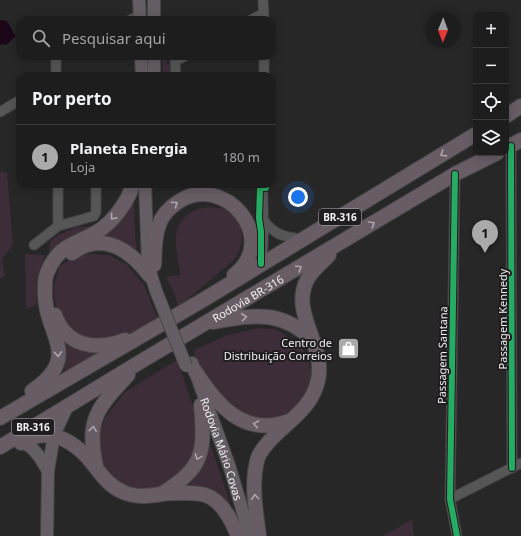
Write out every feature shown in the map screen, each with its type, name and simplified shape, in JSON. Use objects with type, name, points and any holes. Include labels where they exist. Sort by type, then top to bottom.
[{"type":"highway","points":[[509,114],[521,106]]},
{"type":"highway","name":"Rodovia BR-316","points":[[0,418],[203,300],[473,136]]},
{"type":"highway","name":"Rodovia BR-316","points":[[0,449],[140,362],[455,174],[491,156]]},
{"type":"highway","points":[[0,411],[39,387],[54,372],[58,362],[59,350],[45,305],[44,294],[47,274],[54,260],[68,245],[96,232],[108,224],[122,205],[131,188]]},
{"type":"highway","points":[[153,329],[113,344],[96,346],[84,344],[71,338],[61,329],[53,308],[52,297],[54,278],[59,266],[76,250],[101,244],[119,247],[152,270],[156,234],[168,209],[190,195],[200,193],[210,194],[226,200],[244,216],[251,232],[252,241],[248,257],[240,270],[203,300]]},
{"type":"highway","points":[[259,536],[254,478],[257,459],[272,438],[306,407],[319,380],[319,364],[314,340],[306,320],[302,302],[303,292],[307,280],[313,272],[339,244]]},
{"type":"highway","points":[[205,324],[234,318],[264,315],[295,325],[314,340]]},
{"type":"highway","points":[[96,467],[92,439],[96,415],[105,401],[140,362]]},
{"type":"highway","points":[[191,366],[211,395],[231,414],[255,424],[268,426],[294,419]]},
{"type":"highway","points":[[163,493],[186,477],[195,467],[200,455],[203,441],[201,405]]},
{"type":"highway","points":[[0,449],[39,435],[54,435],[67,441],[84,453],[113,487],[125,493],[153,496],[163,493],[193,492],[212,498],[230,518],[238,536]]},
{"type":"main road","points":[[136,16],[140,0]]},
{"type":"main road","points":[[154,0],[154,16]]},
{"type":"main road","points":[[141,60],[142,72]]},
{"type":"main road","points":[[154,60],[154,72]]},
{"type":"main road","points":[[145,188],[147,251],[159,290],[191,366]]},
{"type":"main road","points":[[152,188],[152,270]]},
{"type":"main road","name":"Rodovia Mário Covas","points":[[191,366],[201,405],[224,467],[244,536]]},
{"type":"main road","name":"Rodovia Mário Covas","points":[[191,366],[229,465],[250,536]]},
{"type":"main road","points":[[47,536],[48,471],[54,435],[67,407]]},
{"type":"main road","points":[[23,442],[38,453],[48,471]]},
{"type":"street","points":[[263,0],[264,16]]},
{"type":"street","points":[[56,60],[56,72]]},
{"type":"street","points":[[176,72],[175,61],[177,60]]},
{"type":"street","points":[[264,60],[264,72]]},
{"type":"street","points":[[0,112],[16,102]]},
{"type":"street","name":"Passagem Kennedy","points":[[512,468],[513,144]]},
{"type":"street","name":"Passagem Santana","points":[[455,174],[450,499],[457,536]]},
{"type":"street","points":[[58,188],[58,226]]},
{"type":"street","points":[[34,245],[58,226],[94,216],[96,212],[96,188]]},
{"type":"street","points":[[261,264],[264,221],[262,212],[262,188]]},
{"type":"street","points":[[264,221],[280,235],[302,239]]},
{"type":"street","points":[[450,499],[521,463]]},
{"type":"shaded area","points":[[0,20],[7,21],[16,37],[5,45],[0,45]]},
{"type":"shaded area","points":[[162,60],[167,60],[166,62],[173,69],[173,72],[163,72]]},
{"type":"shaded area","points":[[0,172],[7,173],[13,244],[2,260],[5,276],[0,279]]},
{"type":"shaded area","points":[[134,201],[137,254],[100,241],[114,229]]},
{"type":"shaded area","points":[[209,207],[226,209],[238,222],[242,235],[240,249],[233,261],[178,307],[175,295],[166,277],[181,275],[176,241],[177,231],[180,223],[186,215],[196,210]]},
{"type":"shaded area","points":[[99,226],[54,253],[49,254],[50,242],[55,237],[76,227]]},
{"type":"shaded area","points":[[25,254],[45,255],[38,275],[36,305],[26,309]]},
{"type":"shaded area","points":[[92,254],[109,255],[127,265],[144,285],[158,320],[137,333],[113,341],[104,341],[79,336],[67,328],[58,311],[54,293],[59,266],[75,257]]},
{"type":"shaded area","points":[[259,328],[275,329],[301,345],[312,371],[311,388],[301,412],[278,421],[246,418],[227,405],[195,371],[194,350],[228,335]]},
{"type":"shaded area","points":[[59,329],[106,351],[65,374],[64,354]]},
{"type":"shaded area","points":[[177,360],[197,417],[197,456],[178,477],[161,487],[146,491],[121,487],[104,470],[97,441],[105,418],[125,392]]},
{"type":"shaded area","points":[[208,437],[236,521],[186,489],[202,465],[206,453]]},
{"type":"shaded area","points":[[412,520],[414,536],[382,536]]},
{"type":"cycle path","points":[[511,146],[512,468]]},
{"type":"cycle path","points":[[455,174],[450,499],[457,536]]},
{"type":"cycle path","points":[[260,188],[259,218],[261,232],[261,264]]},
{"type":"cycle path","points":[[260,188],[266,188]]},
{"type":"place","name":"Planeta Energia","points":[[485,253]]},
{"type":"place","name":"Centro de Distribuição Correios","points":[[348,348]]}]
